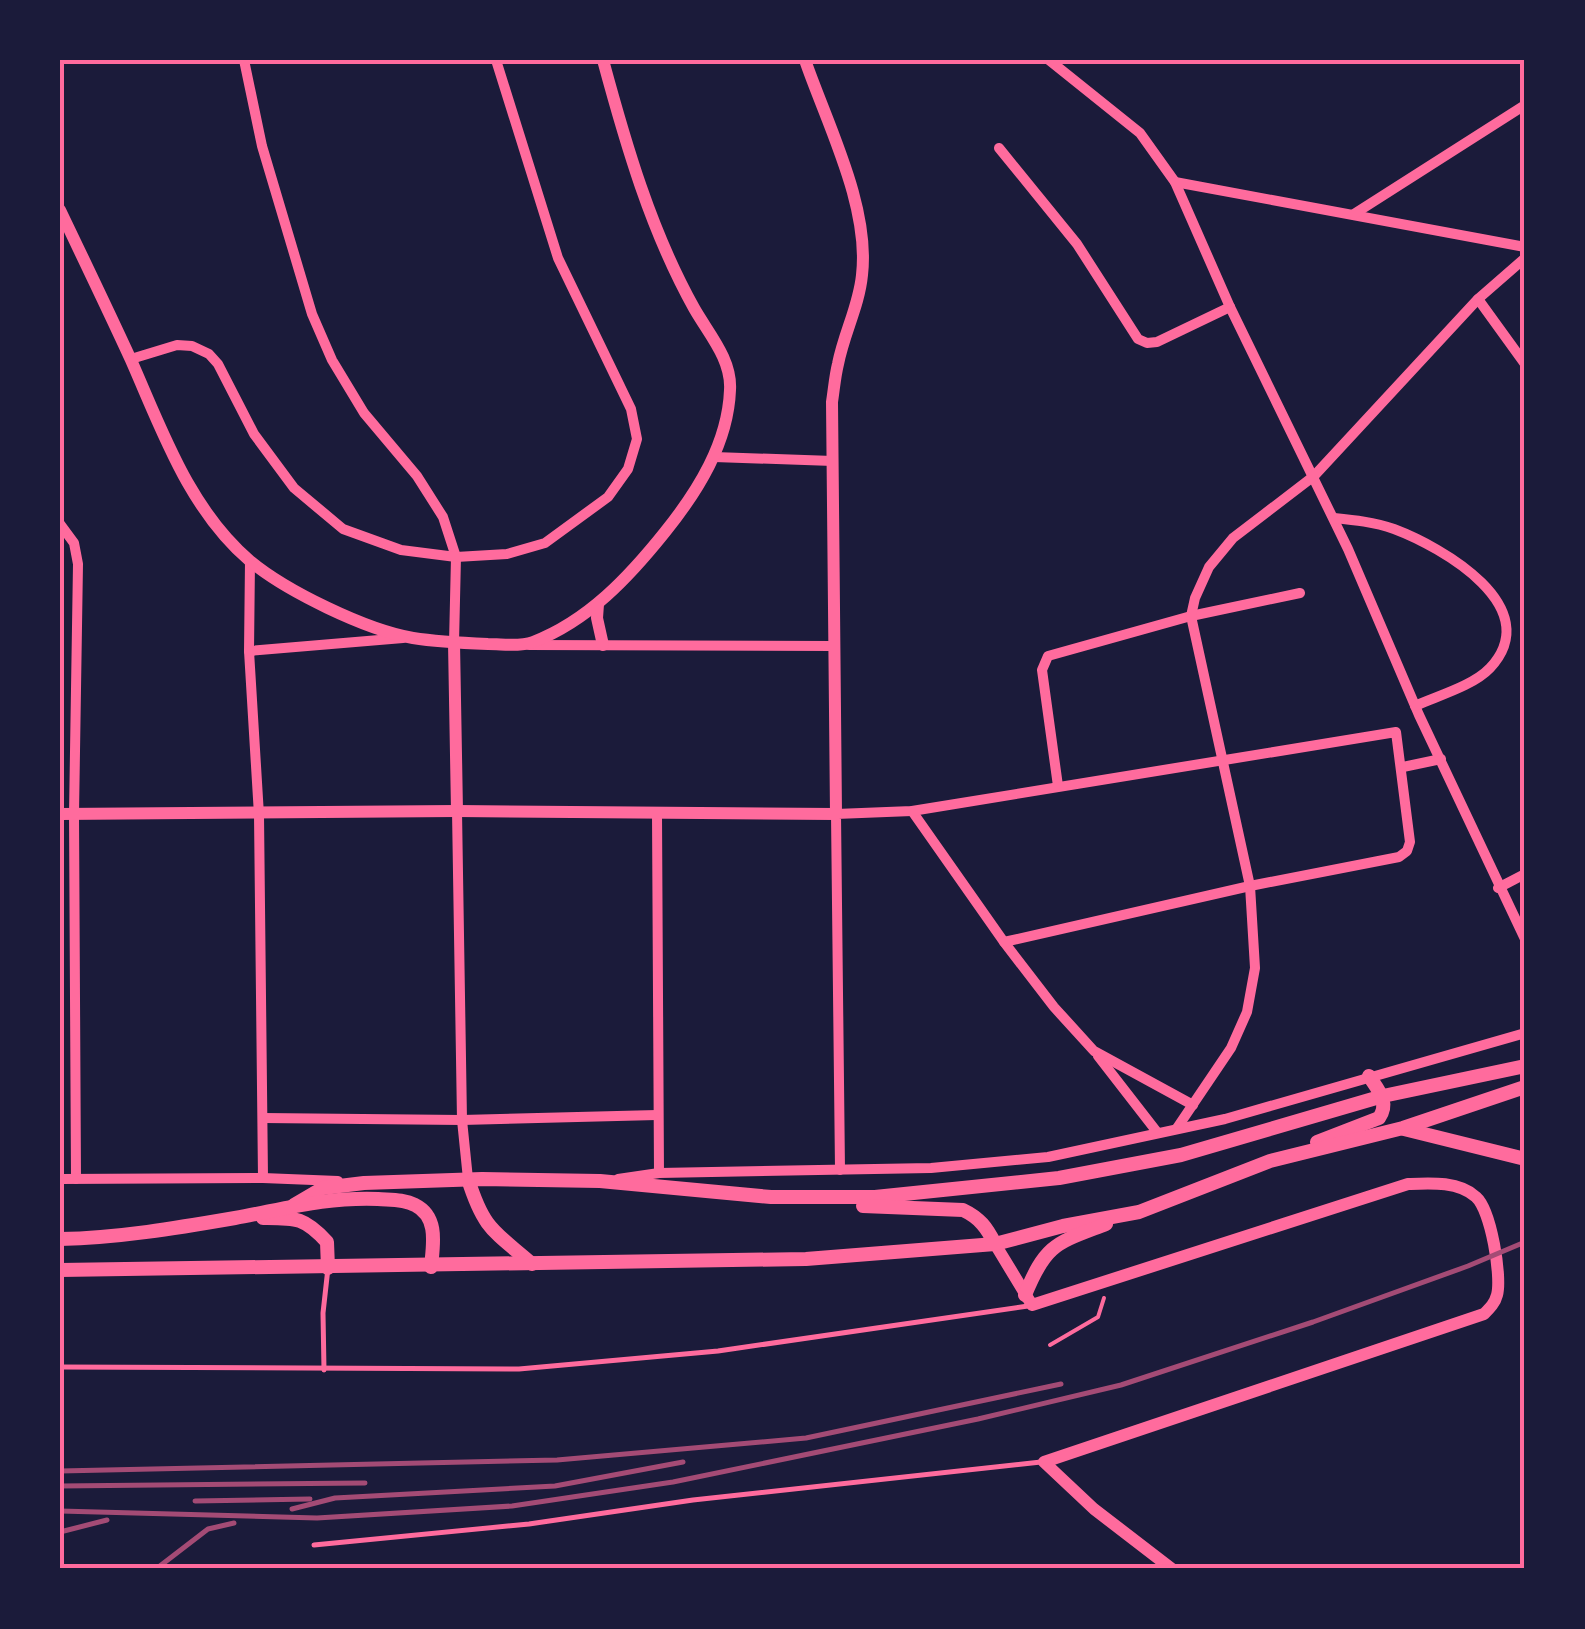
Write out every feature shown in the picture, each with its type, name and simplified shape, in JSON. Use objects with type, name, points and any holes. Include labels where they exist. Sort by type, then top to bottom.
[{"type":"main road","points":[[712,1193],[875,1197],[1059,1178],[1181,1155],[1383,1096],[1525,1066]]},
{"type":"main road","points":[[1029,1300],[1044,1256],[1058,1242],[1379,1118],[1383,1096],[1370,1076]]},
{"type":"main road","points":[[1270,1161],[1403,1128],[1525,1088]]},
{"type":"main road","points":[[1403,1128],[1525,1158]]},
{"type":"main road","points":[[294,1204],[323,1188],[364,1183],[468,1179],[600,1181],[830,1206],[963,1210],[986,1226],[995,1244]]},
{"type":"main road","points":[[468,1179],[488,1228],[532,1264]]},
{"type":"main road","points":[[60,1239],[238,1218],[294,1204],[349,1198],[400,1200],[416,1205],[430,1218],[434,1235],[431,1266]]},
{"type":"main road","points":[[60,1270],[806,1259],[995,1244],[1138,1212]]},
{"type":"main road","points":[[238,1218],[298,1218],[327,1242],[328,1268]]},
{"type":"street","points":[[131,360],[177,345],[192,346],[208,354],[218,364],[254,434],[294,488],[343,529],[401,550],[456,558],[507,554],[544,542],[608,497],[628,470],[636,439],[631,409],[558,258],[496,60]]},
{"type":"street","points":[[528,644],[566,628],[598,604],[677,516],[714,457],[726,423],[731,385],[722,354],[666,254],[621,128],[602,60]]},
{"type":"street","points":[[804,60],[854,198],[862,238],[863,272],[858,304],[838,362],[832,402],[840,1170]]},
{"type":"street","points":[[1049,60],[1140,134],[1175,182],[1230,307],[1334,518],[1415,706],[1525,939]]},
{"type":"street","points":[[242,63],[297,272],[332,360],[364,413],[416,476],[443,517],[456,558],[462,1120],[468,1179]]},
{"type":"street","points":[[1353,215],[1525,106]]},
{"type":"street","points":[[999,148],[1077,244],[1138,339],[1157,342],[1230,307]]},
{"type":"street","points":[[1175,182],[1525,246]]},
{"type":"street","points":[[60,210],[171,453],[209,516],[250,561],[316,602],[411,638]]},
{"type":"street","points":[[1176,1128],[1232,1048],[1247,1012],[1255,968],[1250,886],[1192,616],[1195,598],[1209,567],[1234,538],[1314,476],[1478,299],[1525,258]]},
{"type":"street","points":[[1478,299],[1525,364]]},
{"type":"street","points":[[714,457],[833,461]]},
{"type":"street","points":[[1334,518],[1366,521],[1422,540],[1493,592],[1504,615],[1506,636],[1488,671],[1415,706]]},
{"type":"street","points":[[60,524],[74,543],[78,564],[67,814],[76,1179]]},
{"type":"street","points":[[250,561],[263,1178]]},
{"type":"street","points":[[1058,786],[1043,662],[1048,656],[1192,616],[1300,593]]},
{"type":"street","points":[[598,604],[598,630],[603,645]]},
{"type":"street","points":[[249,651],[411,638],[454,643],[832,646]]},
{"type":"street","points":[[67,814],[912,811],[1396,732],[1410,842],[1399,857],[1004,942]]},
{"type":"street","points":[[1403,767],[1441,759]]},
{"type":"street","points":[[912,811],[1004,942],[1158,1132]]},
{"type":"street","points":[[657,814],[659,1173]]},
{"type":"street","points":[[1498,888],[1525,874]]},
{"type":"street","points":[[600,1181],[659,1173],[930,1168],[1048,1157],[1225,1119],[1525,1034]]},
{"type":"street","points":[[1094,1051],[1192,1105]]},
{"type":"street","points":[[264,1118],[462,1120],[657,1115]]},
{"type":"street","points":[[60,1179],[263,1178],[364,1183]]},
{"type":"street","points":[[995,1244],[1029,1300],[1108,1282],[1408,1184],[1436,1183],[1461,1188],[1477,1197],[1486,1211],[1500,1281],[1496,1300],[1484,1314],[1044,1462],[1094,1510],[1172,1569]]},
{"type":"lane","points":[[324,1370],[323,1313],[328,1268]]},
{"type":"lane","points":[[60,1367],[519,1369],[698,1353],[1029,1300]]},
{"type":"lane","points":[[314,1545],[529,1524],[692,1500],[1044,1462]]},
{"type":"path","points":[[1050,1345],[1098,1317],[1108,1282]]},
{"type":"railway","points":[[60,1511],[317,1518],[512,1506],[673,1482],[1121,1385],[1313,1322],[1525,1242]]},
{"type":"railway","points":[[60,1471],[557,1460],[806,1438],[1061,1384]]},
{"type":"railway","points":[[292,1509],[335,1498],[555,1486],[683,1462]]},
{"type":"railway","points":[[60,1486],[365,1483]]},
{"type":"railway","points":[[195,1501],[310,1499]]},
{"type":"railway","points":[[60,1532],[107,1520]]},
{"type":"railway","points":[[156,1569],[208,1529],[234,1523]]}]
